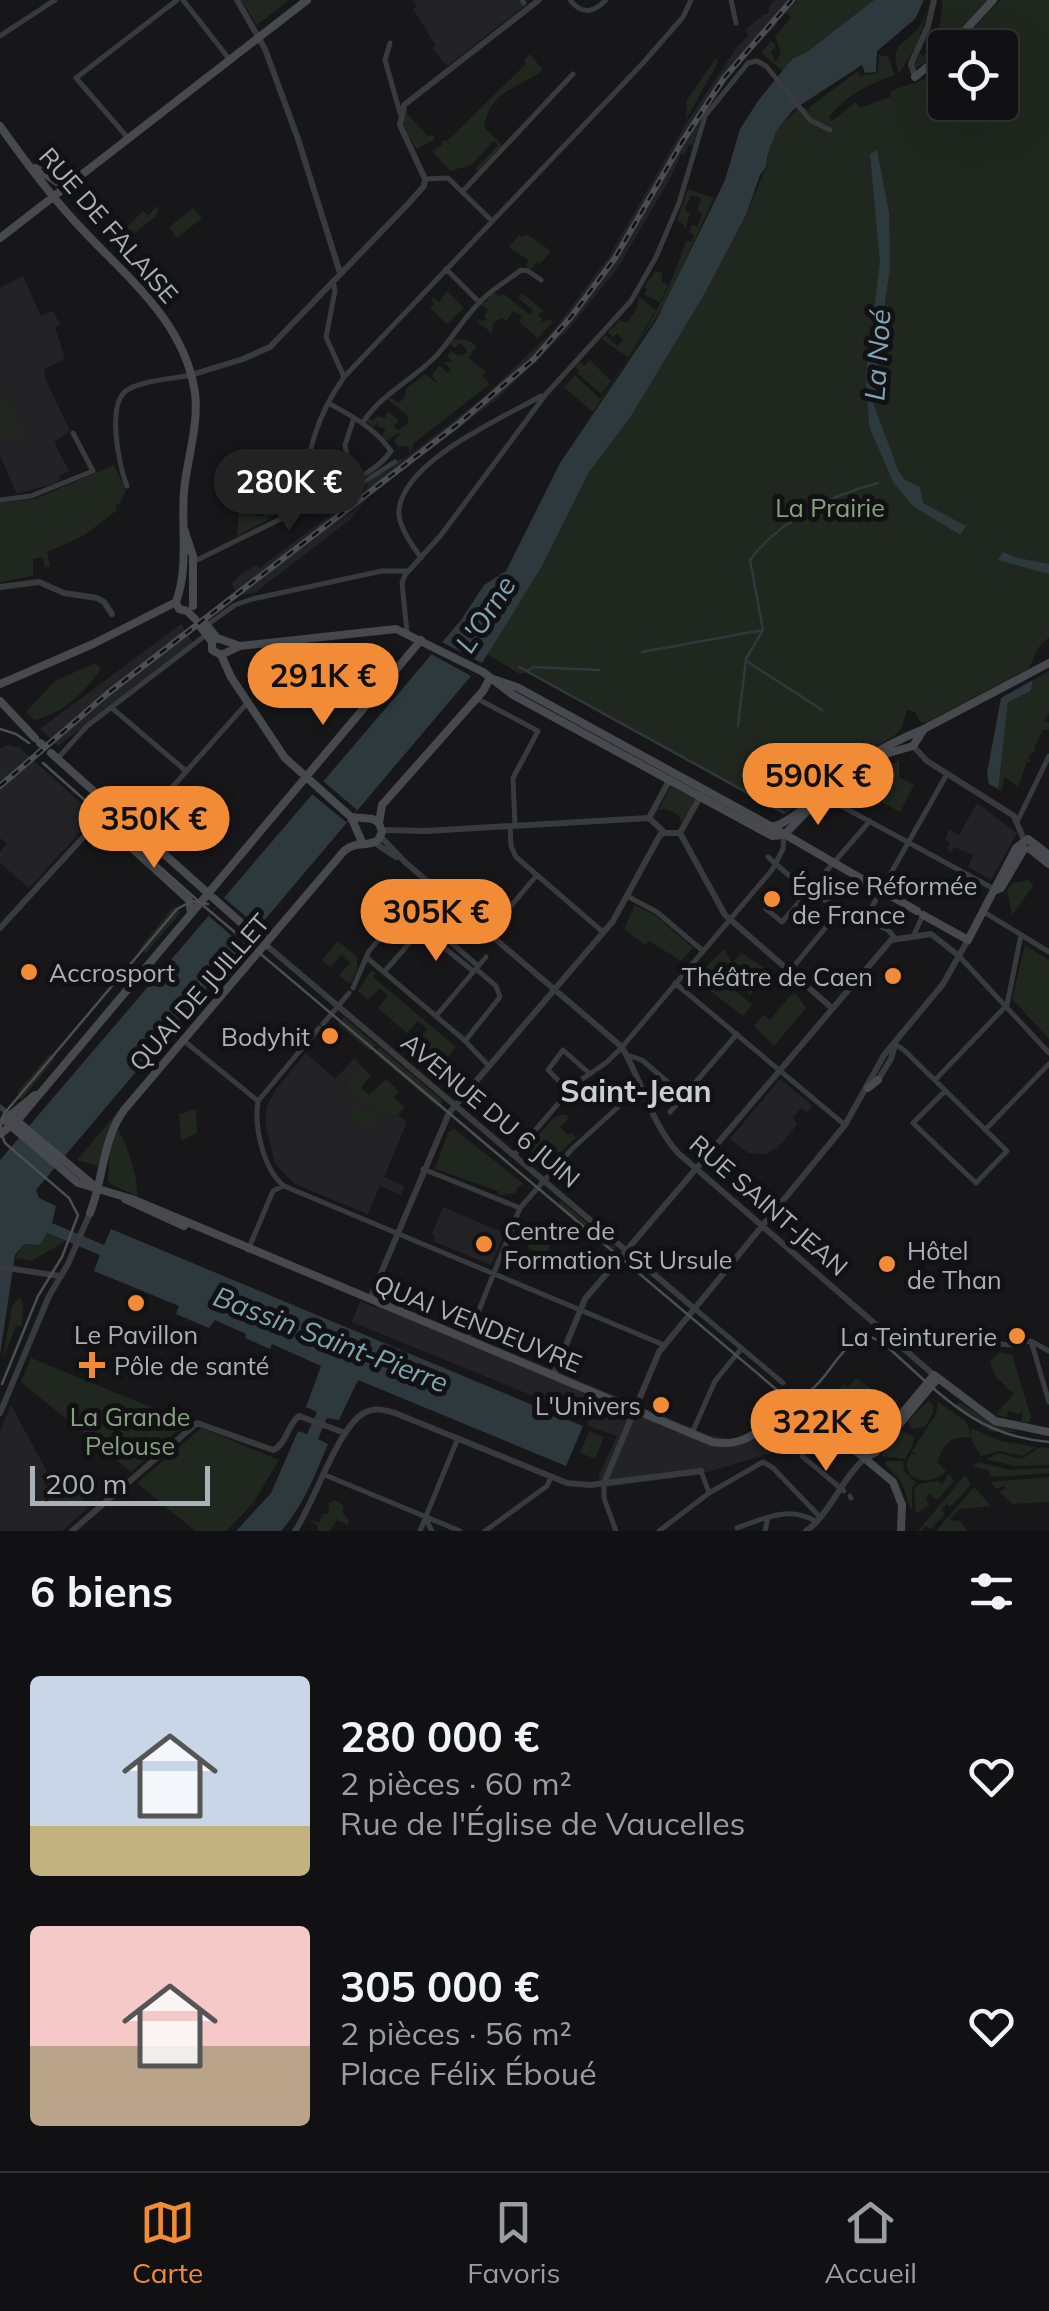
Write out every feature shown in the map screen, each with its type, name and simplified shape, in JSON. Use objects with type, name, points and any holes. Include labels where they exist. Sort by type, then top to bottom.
[{"type":"main road","points":[[0,238],[307,0]]},
{"type":"main road","points":[[966,30],[994,0]]},
{"type":"main road","points":[[915,77],[928,66]]},
{"type":"main road","name":"RUE DE FALAISE","points":[[0,126],[54,196],[166,320],[185,354],[196,412],[184,489],[184,530],[193,562],[191,604]]},
{"type":"main road","points":[[21,155],[57,182],[83,174]]},
{"type":"main road","name":"RUE DE FALAISE","points":[[181,593],[184,530]]},
{"type":"main road","points":[[0,684],[115,623],[176,602],[181,593],[201,621],[213,652],[240,646],[407,633],[477,669],[498,686],[771,826],[968,940],[1016,848],[1026,845],[1049,855]]},
{"type":"main road","points":[[176,602],[179,609],[191,604]]},
{"type":"main road","points":[[210,640],[225,649],[248,702],[285,758],[350,817],[379,833]]},
{"type":"main road","points":[[0,1134],[7,1121],[39,1092],[421,640]]},
{"type":"main road","points":[[771,826],[788,822],[863,761],[909,741],[924,729],[1049,662]]},
{"type":"main road","points":[[379,833],[382,805],[479,694],[488,676]]},
{"type":"main road","points":[[488,676],[517,686],[671,777]]},
{"type":"main road","points":[[479,694],[498,686]]},
{"type":"main road","points":[[1,704],[40,742]]},
{"type":"main road","points":[[54,756],[90,788],[190,901],[191,913]]},
{"type":"main road","points":[[702,793],[772,836],[784,835],[821,795]]},
{"type":"main road","points":[[104,808],[116,812],[266,944]]},
{"type":"main road","points":[[360,823],[357,836],[362,842],[379,833]]},
{"type":"main road","name":"QUAI DE JUILLET","points":[[90,1212],[107,1143],[118,1118],[344,851],[362,842]]},
{"type":"main road","points":[[1026,845],[1049,864]]},
{"type":"main road","points":[[868,1088],[878,1080]]},
{"type":"main road","name":"QUAI VENDEUVRE","points":[[7,1121],[82,1185],[129,1200],[692,1434],[718,1443],[737,1443],[756,1436],[787,1410],[802,1409],[864,1458]]},
{"type":"main road","points":[[901,1531],[898,1489],[864,1458],[936,1377],[995,1421],[1049,1432]]},
{"type":"street","points":[[0,36],[55,0]]},
{"type":"street","points":[[128,139],[76,78],[180,0],[230,60]]},
{"type":"street","points":[[237,0],[260,37],[298,138],[340,274]]},
{"type":"street","points":[[400,114],[406,102],[539,0]]},
{"type":"street","points":[[570,0],[585,11],[597,9],[606,0]]},
{"type":"street","points":[[310,500],[309,455],[328,403],[344,377],[664,39],[683,17],[691,0]]},
{"type":"street","points":[[731,0],[736,23]]},
{"type":"street","points":[[915,77],[911,64],[928,26],[934,0]]},
{"type":"street","points":[[127,486],[118,462],[116,409],[121,394],[265,350],[424,186],[425,179],[400,125],[386,60],[390,43]]},
{"type":"street","points":[[407,633],[402,583],[408,571],[422,558],[533,406],[631,301],[674,224],[705,116],[748,63],[762,64],[810,120],[830,130]]},
{"type":"street","points":[[462,192],[573,74]]},
{"type":"street","points":[[425,179],[444,176],[492,221]]},
{"type":"street","points":[[446,269],[479,302]]},
{"type":"street","points":[[363,422],[382,397],[432,360],[498,283],[509,280],[520,270],[528,270],[540,280]]},
{"type":"street","points":[[333,281],[335,291],[326,338],[344,377]]},
{"type":"street","points":[[328,403],[363,422],[397,459],[362,483],[335,490]]},
{"type":"street","points":[[422,558],[399,516],[400,504],[425,466],[468,436],[533,406]]},
{"type":"street","points":[[347,458],[346,445],[355,418]]},
{"type":"street","points":[[0,500],[32,496],[93,471],[73,433]]},
{"type":"street","points":[[193,562],[370,472],[391,451]]},
{"type":"street","points":[[201,621],[252,598],[390,571],[408,571]]},
{"type":"street","points":[[390,571],[402,583]]},
{"type":"street","points":[[0,586],[39,582],[64,594],[98,598],[108,606],[115,623]]},
{"type":"street","points":[[54,756],[87,726],[210,640]]},
{"type":"street","points":[[266,644],[269,678],[289,694]]},
{"type":"street","points":[[479,694],[538,731],[513,778],[513,852],[604,932]]},
{"type":"street","points":[[136,829],[248,702]]},
{"type":"street","points":[[112,708],[186,771]]},
{"type":"street","points":[[909,741],[926,761],[1018,820],[1026,845]]},
{"type":"street","points":[[1018,820],[1049,756]]},
{"type":"street","points":[[866,919],[948,774]]},
{"type":"street","points":[[649,818],[671,777]]},
{"type":"street","points":[[680,833],[702,793]]},
{"type":"street","points":[[821,795],[996,890]]},
{"type":"street","points":[[0,928],[104,808]]},
{"type":"street","points":[[379,833],[649,818]]},
{"type":"street","points":[[649,818],[661,832],[680,833]]},
{"type":"street","points":[[766,910],[782,922],[870,821]]},
{"type":"street","points":[[370,1300],[445,1120],[604,932],[661,832]]},
{"type":"street","name":"RUE SAINT-JEAN","points":[[379,833],[406,863],[622,1047],[664,1136],[696,1168],[936,1377]]},
{"type":"street","points":[[680,833],[729,920],[832,1008]]},
{"type":"street","points":[[514,1156],[569,1091],[646,1024],[777,864],[784,850],[784,835]]},
{"type":"street","points":[[768,857],[807,892],[888,930],[896,938]]},
{"type":"street","points":[[488,933],[538,875]]},
{"type":"street","points":[[428,881],[366,957],[351,991],[321,1026],[293,1050],[258,1101],[258,1121],[270,1170],[284,1186],[664,1345]]},
{"type":"street","points":[[627,896],[657,912],[703,951]]},
{"type":"street","points":[[408,905],[496,986],[500,997],[465,1041]]},
{"type":"street","points":[[789,972],[842,908]]},
{"type":"street","points":[[984,912],[1049,952]]},
{"type":"street","points":[[913,936],[920,913]]},
{"type":"street","points":[[384,972],[428,922]]},
{"type":"street","points":[[421,929],[476,969]]},
{"type":"street","points":[[553,1376],[581,1308],[626,1250],[896,938],[934,934],[1007,1005],[1010,1014],[1049,1053]]},
{"type":"street","points":[[935,1080],[1007,1005],[1022,935]]},
{"type":"street","points":[[616,1531],[606,1504],[604,1483],[664,1345],[845,1125],[884,1055],[943,984],[968,940]]},
{"type":"street","points":[[492,950],[499,942]]},
{"type":"street","name":"AVENUE DU 6 JUIN","points":[[266,944],[783,1383]]},
{"type":"street","points":[[366,957],[489,1066]]},
{"type":"street","points":[[436,1016],[486,957]]},
{"type":"street","points":[[676,983],[845,1125]]},
{"type":"street","points":[[670,1112],[737,1034]]},
{"type":"street","points":[[276,1035],[293,1050]]},
{"type":"street","points":[[184,1040],[258,1101]]},
{"type":"street","points":[[878,1080],[895,1044]]},
{"type":"street","points":[[895,1044],[935,1080],[944,1089],[1007,1152],[976,1183],[913,1123],[944,1089]]},
{"type":"street","points":[[569,1091],[548,1070],[564,1050],[590,1074]]},
{"type":"street","name":"RUE SAINT-JEAN","points":[[627,1055],[642,1060],[684,1096]]},
{"type":"street","points":[[985,1130],[1049,1064]]},
{"type":"street","points":[[466,1340],[520,1208],[641,1082]]},
{"type":"street","points":[[0,1106],[7,1121]]},
{"type":"street","points":[[424,1170],[520,1208]]},
{"type":"street","points":[[248,1250],[273,1191],[284,1186]]},
{"type":"street","points":[[0,1413],[90,1212]]},
{"type":"street","points":[[0,1267],[60,1276]]},
{"type":"street","points":[[1049,1351],[1028,1341],[1049,1402]]},
{"type":"street","points":[[998,1344],[1013,1345]]},
{"type":"street","points":[[692,1434],[714,1381],[742,1349]]},
{"type":"street","points":[[295,1531],[345,1433],[362,1414],[380,1409],[576,1484],[702,1471],[708,1493]]},
{"type":"street","points":[[72,1531],[197,1422],[276,1450],[302,1416],[345,1433]]},
{"type":"street","points":[[420,1531],[458,1438]]},
{"type":"street","points":[[802,1456],[846,1493]]},
{"type":"street","points":[[806,1531],[846,1493],[864,1458]]},
{"type":"street","points":[[659,1531],[708,1493],[766,1462],[818,1520]]},
{"type":"street","points":[[325,1475],[460,1531]]},
{"type":"street","points":[[485,1531],[547,1486],[551,1477]]},
{"type":"street","points":[[736,1528],[792,1512],[818,1520]]},
{"type":"street","points":[[766,1531],[768,1517]]},
{"type":"street","points":[[426,1518],[432,1531]]},
{"type":"shaded area","points":[[410,0],[519,0],[524,6],[447,66],[432,48],[436,46]]},
{"type":"shaded area","points":[[775,0],[803,0],[776,21],[777,25],[745,56],[702,114],[693,145],[688,145],[685,155],[681,154],[617,269],[566,332],[496,400],[369,496],[351,519],[256,592],[237,596],[232,583],[242,573],[257,565],[259,568],[353,498],[350,491],[392,468],[478,402],[552,332],[608,258],[685,125],[748,36],[746,29],[768,14]]},
{"type":"shaded area","points":[[23,276],[41,316],[53,311],[60,324],[55,327],[65,359],[45,369],[44,376],[70,431],[54,442],[69,471],[60,475],[59,482],[17,494],[0,456],[0,288]]},
{"type":"shaded area","points":[[181,624],[193,642],[58,746],[40,729]]},
{"type":"shaded area","points":[[8,745],[20,748],[95,816],[29,888],[0,863],[0,852],[7,844],[0,838],[0,749]]},
{"type":"shaded area","points":[[977,803],[1017,833],[991,880],[968,867],[973,855],[954,847],[951,852],[947,850],[950,843],[945,840],[949,829],[959,835]]},
{"type":"shaded area","points":[[306,1053],[335,1079],[355,1058],[361,1066],[344,1086],[366,1105],[398,1115],[407,1122],[384,1177],[404,1186],[401,1195],[380,1186],[368,1214],[295,1184],[275,1164],[266,1128],[266,1108],[276,1089]]},
{"type":"shaded area","points":[[780,1079],[813,1106],[807,1113],[801,1108],[793,1117],[797,1125],[778,1147],[767,1154],[748,1153],[730,1139]]},
{"type":"shaded area","points":[[443,1207],[505,1233],[491,1265],[433,1241]]},
{"type":"shaded area","points":[[381,1298],[709,1435],[731,1439],[753,1433],[774,1414],[795,1434],[775,1452],[697,1475],[599,1488],[599,1475],[617,1436],[588,1426],[587,1418],[352,1322],[360,1301],[376,1308]]},
{"type":"shaded area","points":[[11,1405],[52,1481],[66,1474],[88,1508],[62,1531],[0,1531],[0,1431]]},
{"type":"green space","points":[[241,0],[289,0],[257,25]]},
{"type":"green space","points":[[801,0],[874,0],[807,52],[792,59],[783,71],[761,53],[771,41],[776,46],[771,52],[775,62],[781,54],[775,36],[791,18],[787,13]]},
{"type":"green space","points":[[931,0],[917,44],[899,74],[897,50],[921,24]]},
{"type":"green space","points":[[942,0],[990,0],[961,30],[938,30]]},
{"type":"green space","name":"La Prairie","points":[[1000,0],[1049,0],[1049,637],[1038,648],[1029,668],[928,722],[921,723],[915,712],[907,710],[901,729],[894,736],[844,764],[786,814],[527,672],[520,674],[487,654],[541,568],[589,472],[630,418],[704,295],[746,215],[767,165],[775,133],[800,106],[812,112],[808,108],[858,71],[860,76],[878,73],[879,55],[888,57],[895,75],[851,96],[829,117],[832,121],[856,102],[860,108],[890,97],[892,90],[928,75],[928,120],[1018,120],[1018,30],[972,30]]},
{"type":"green space","points":[[928,51],[928,60],[916,68],[920,53],[923,56]]},
{"type":"green space","points":[[530,54],[543,70],[506,92],[487,114],[484,127],[502,145],[478,171],[475,169],[498,145],[494,141],[471,165],[450,171],[432,151],[526,64],[524,60]]},
{"type":"green space","points":[[716,58],[718,62],[686,120],[687,100]]},
{"type":"green space","points":[[407,108],[407,114],[428,136],[434,135],[434,140],[416,149],[404,123]]},
{"type":"green space","points":[[688,189],[714,198],[665,304],[593,412],[564,387],[575,375],[600,399],[638,342],[660,305],[686,241],[692,241],[692,225],[697,226],[702,214],[697,211],[701,198],[691,195],[685,210],[690,213],[685,230],[677,221]]},
{"type":"green space","points":[[159,205],[156,216],[132,235],[137,243],[133,245],[127,237],[127,227],[143,211],[148,215]]},
{"type":"green space","points":[[193,208],[202,218],[177,238],[169,227]]},
{"type":"green space","points":[[526,234],[551,251],[531,269],[526,268],[528,260],[509,247],[519,235]]},
{"type":"green space","points":[[656,271],[662,273],[662,282],[668,285],[660,302],[644,295],[644,287]]},
{"type":"green space","points":[[447,291],[464,308],[447,324],[430,308],[433,297],[439,302]]},
{"type":"green space","points":[[493,291],[498,296],[504,294],[530,315],[533,310],[518,298],[522,293],[543,310],[538,315],[543,319],[540,323],[550,319],[553,322],[538,338],[519,322],[522,316],[513,311],[507,321],[501,318],[493,324],[492,333],[476,321],[487,320],[484,316],[491,313],[481,304]]},
{"type":"green space","points":[[638,296],[656,310],[628,357],[601,339],[606,335],[617,346],[623,341],[617,333],[613,338],[608,332],[620,320],[627,323],[637,309]]},
{"type":"green space","points":[[453,339],[468,340],[477,346],[468,358],[486,372],[482,376],[490,384],[414,443],[410,454],[408,446],[399,447],[394,442],[401,432],[386,441],[381,436],[386,429],[377,426],[379,420],[373,427],[368,418],[385,418],[388,411],[399,421],[394,426],[398,430],[408,423],[408,416],[387,399],[399,403],[406,389],[425,374],[438,384],[432,376],[439,365],[448,373],[451,371],[444,362],[453,362],[447,356],[451,351],[458,356],[467,353],[460,343],[455,348],[450,344]]},
{"type":"green space","points":[[590,360],[611,381],[601,394],[575,367]]},
{"type":"green space","points":[[9,400],[24,434],[7,440],[0,423],[0,404]]},
{"type":"green space","points":[[114,465],[126,490],[116,511],[83,536],[47,552],[50,566],[45,567],[42,557],[33,559],[33,576],[0,582],[0,503],[35,499]]},
{"type":"green space","points":[[244,489],[249,514],[263,516],[264,508],[288,510],[237,536],[240,492]]},
{"type":"green space","points":[[95,663],[101,669],[63,707],[34,720],[26,712],[55,681]]},
{"type":"green space","points":[[1049,671],[1049,714],[1044,720],[1049,729],[1043,730],[1034,748],[1036,752],[1030,754],[1028,759],[1032,761],[1027,762],[1018,787],[1005,777],[1001,791],[998,780],[1008,702],[1031,691],[1033,680]]},
{"type":"green space","points":[[899,760],[899,777],[914,785],[900,812],[856,788]]},
{"type":"green space","points":[[671,786],[695,799],[681,825],[678,815],[662,809],[657,812]]},
{"type":"green space","points":[[1028,880],[1034,885],[1012,915],[1007,890],[1013,883]]},
{"type":"green space","points":[[635,905],[656,916],[693,948],[681,961],[649,941],[645,945],[624,929]]},
{"type":"green space","points":[[174,906],[181,912],[146,953],[140,948]]},
{"type":"green space","points":[[338,941],[357,957],[357,970],[350,984],[339,975],[350,963],[341,955],[330,967],[322,960]]},
{"type":"green space","points":[[1025,945],[1049,960],[1049,1039],[1012,999]]},
{"type":"green space","points":[[724,949],[732,963],[742,953],[767,970],[750,995],[735,979],[729,985],[752,1005],[743,1016],[695,979]]},
{"type":"green space","points":[[371,971],[376,972],[373,977],[456,1047],[444,1062],[433,1052],[427,1058],[413,1047],[427,1029],[418,1021],[407,1033],[378,1008],[388,996],[380,988],[368,1000],[358,991]]},
{"type":"green space","points":[[796,994],[806,1008],[774,1046],[754,1026],[763,1015],[770,1020]]},
{"type":"green space","points":[[344,1017],[376,1045],[370,1051],[338,1024]]},
{"type":"green space","points":[[379,1047],[443,1101],[438,1107],[374,1053]]},
{"type":"green space","points":[[50,1054],[55,1059],[21,1100],[17,1092]]},
{"type":"green space","points":[[361,1066],[371,1075],[361,1088],[369,1095],[386,1079],[399,1091],[394,1098],[405,1107],[396,1117],[366,1105],[344,1086]]},
{"type":"green space","points":[[127,1101],[105,1139],[101,1167],[77,1160]]},
{"type":"green space","points":[[355,1107],[380,1116],[375,1129],[350,1120]]},
{"type":"green space","points":[[196,1109],[197,1133],[181,1141],[179,1114]]},
{"type":"green space","points":[[567,1115],[560,1127],[568,1135],[575,1137],[582,1132],[544,1168],[532,1159],[531,1144],[553,1118]]},
{"type":"green space","points":[[117,1128],[132,1161],[137,1196],[108,1180],[111,1138]]},
{"type":"green space","points":[[454,1129],[524,1184],[516,1193],[497,1195],[498,1191],[435,1169],[448,1132]]},
{"type":"green space","points":[[561,1201],[616,1248],[612,1253],[557,1206]]},
{"type":"green space","points":[[548,1221],[558,1231],[542,1258],[524,1242],[528,1233],[539,1232]]},
{"type":"green space","points":[[46,1233],[66,1241],[31,1261],[15,1258],[23,1244],[40,1245]]},
{"type":"green space","points":[[20,1297],[22,1326],[16,1326],[2,1361],[12,1306]]},
{"type":"green space","points":[[999,1352],[1012,1355],[1031,1417],[1029,1423],[1021,1422],[1023,1410],[1020,1414],[1008,1411],[1006,1418],[996,1414],[1014,1394],[996,1377],[990,1362]]},
{"type":"green space","name":"La Grande Pelouse","points":[[31,1358],[187,1422],[131,1472],[21,1382]]},
{"type":"green space","points":[[856,1378],[893,1403],[901,1397],[882,1418],[875,1412],[862,1426],[841,1408],[850,1398],[839,1390]]},
{"type":"green space","points":[[928,1401],[933,1405],[933,1413],[925,1427],[912,1429],[908,1421]]},
{"type":"green space","points":[[938,1402],[966,1421],[972,1437],[946,1444],[937,1462],[946,1471],[942,1475],[918,1479],[909,1474],[906,1464],[911,1453],[917,1455],[912,1451],[936,1414]]},
{"type":"green space","points":[[959,1402],[992,1423],[1018,1432],[992,1432],[954,1407]]},
{"type":"green space","name":"La Grande Pelouse","points":[[201,1428],[279,1460],[253,1503],[227,1531],[195,1531],[137,1483]]},
{"type":"green space","points":[[971,1428],[1001,1441],[1036,1447],[1023,1456],[999,1451],[981,1456],[972,1441]]},
{"type":"green space","points":[[900,1430],[913,1436],[905,1459],[881,1456]]},
{"type":"green space","points":[[589,1431],[604,1437],[595,1459],[580,1453]]},
{"type":"green space","points":[[1040,1447],[1049,1448],[1049,1465],[1015,1466],[986,1459],[998,1453],[1022,1459]]},
{"type":"green space","points":[[903,1461],[904,1471],[916,1483],[912,1488],[912,1512],[901,1481],[885,1464]]},
{"type":"green space","points":[[978,1462],[1010,1470],[1049,1468],[1049,1473],[992,1477],[987,1470],[973,1467]]},
{"type":"green space","points":[[949,1473],[954,1481],[937,1500],[930,1494],[926,1498],[929,1505],[916,1514],[914,1489],[918,1484],[938,1481],[942,1485]]},
{"type":"green space","points":[[965,1475],[971,1485],[950,1507],[947,1504],[941,1510],[945,1514],[931,1529],[925,1526],[918,1531]]},
{"type":"green space","points":[[1049,1477],[1049,1502],[1012,1504],[1000,1492],[1006,1488],[1004,1485],[997,1489],[990,1482]]},
{"type":"green space","points":[[974,1487],[991,1506],[959,1509],[950,1520],[960,1521],[967,1531],[936,1531]]},
{"type":"green space","points":[[335,1500],[344,1506],[342,1512],[349,1520],[348,1525],[337,1520],[330,1531],[318,1531],[317,1525],[309,1520],[319,1523],[323,1514],[329,1513],[328,1503]]},
{"type":"water","points":[[874,0],[924,0],[915,19],[877,51],[876,72],[865,73],[862,65],[793,110],[776,132],[746,215],[704,295],[630,418],[589,472],[541,568],[482,663],[36,1190],[39,1198],[56,1206],[52,1223],[104,1245],[111,1229],[583,1426],[566,1466],[358,1380],[339,1420],[327,1418],[318,1439],[328,1444],[308,1489],[281,1531],[236,1531],[271,1493],[298,1431],[307,1434],[317,1412],[306,1407],[321,1366],[272,1344],[270,1349],[215,1320],[209,1328],[176,1314],[179,1306],[94,1271],[100,1255],[47,1233],[40,1245],[24,1244],[15,1255],[0,1355],[0,1160],[461,620],[484,585],[506,571],[560,463],[656,321],[725,180],[740,129],[758,101],[792,59],[807,52]]},
{"type":"water","name":"La Noé","points":[[877,150],[889,213],[890,268],[874,405],[898,470],[904,479],[920,487],[923,503],[966,526],[960,535],[913,506],[893,482],[869,426],[866,375],[880,263],[870,154]]},
{"type":"water","points":[[1003,552],[1049,564],[1049,574],[998,560]]},
{"type":"water","points":[[1033,680],[1031,691],[1008,702],[998,789],[989,784],[987,773],[1001,698]]},
{"type":"pier","points":[[440,641],[482,663],[471,676],[431,654]]},
{"type":"pier","points":[[323,781],[357,810],[346,822],[312,794]]},
{"type":"pier","points":[[224,898],[258,927],[242,945],[209,916]]},
{"type":"waterway","points":[[738,726],[746,659],[763,630],[750,560],[791,521],[842,494],[878,483]]},
{"type":"waterway","points":[[642,652],[763,630]]},
{"type":"waterway","points":[[748,662],[822,710]]},
{"type":"waterway","points":[[519,667],[784,813]]},
{"type":"waterway","points":[[528,671],[533,667],[599,670]]},
{"type":"tram line","points":[[0,729],[29,743]]},
{"type":"tram line","points":[[43,763],[205,907],[783,1395],[798,1396],[810,1391],[847,1348],[871,1337],[977,1420],[999,1431],[1049,1442]]},
{"type":"tram line","points":[[2,1384],[38,1296],[62,1257],[78,1215],[69,1198],[5,1143],[0,1130],[3,1115],[177,909],[192,901],[208,904]]},
{"type":"railway","points":[[0,786],[107,694],[458,424],[534,359],[615,258],[724,78],[792,0]]},
{"type":"place","name":"Église Réformée de France","points":[[772,899]]},
{"type":"place","name":"Accrosport","points":[[29,972]]},
{"type":"place","name":"Théâtre de Caen","points":[[893,976]]},
{"type":"place","name":"Bodyhit","points":[[330,1036]]},
{"type":"place","name":"Centre de Formation St Ursule","points":[[484,1244]]},
{"type":"place","name":"Hôtel de Than","points":[[887,1264]]},
{"type":"place","name":"Le Pavillon","points":[[136,1303]]},
{"type":"place","name":"La Teinturerie","points":[[1017,1336]]},
{"type":"place","name":"Pôle de santé","points":[[92,1365]]},
{"type":"place","name":"L'Univers","points":[[661,1405]]},
{"type":"district","name":"Saint-Jean","points":[[636,1091]]},
{"type":"water label","name":"L'Orne","points":[[485,614]]},
{"type":"water label","name":"Bassin Saint-Pierre","points":[[331,1339]]}]
